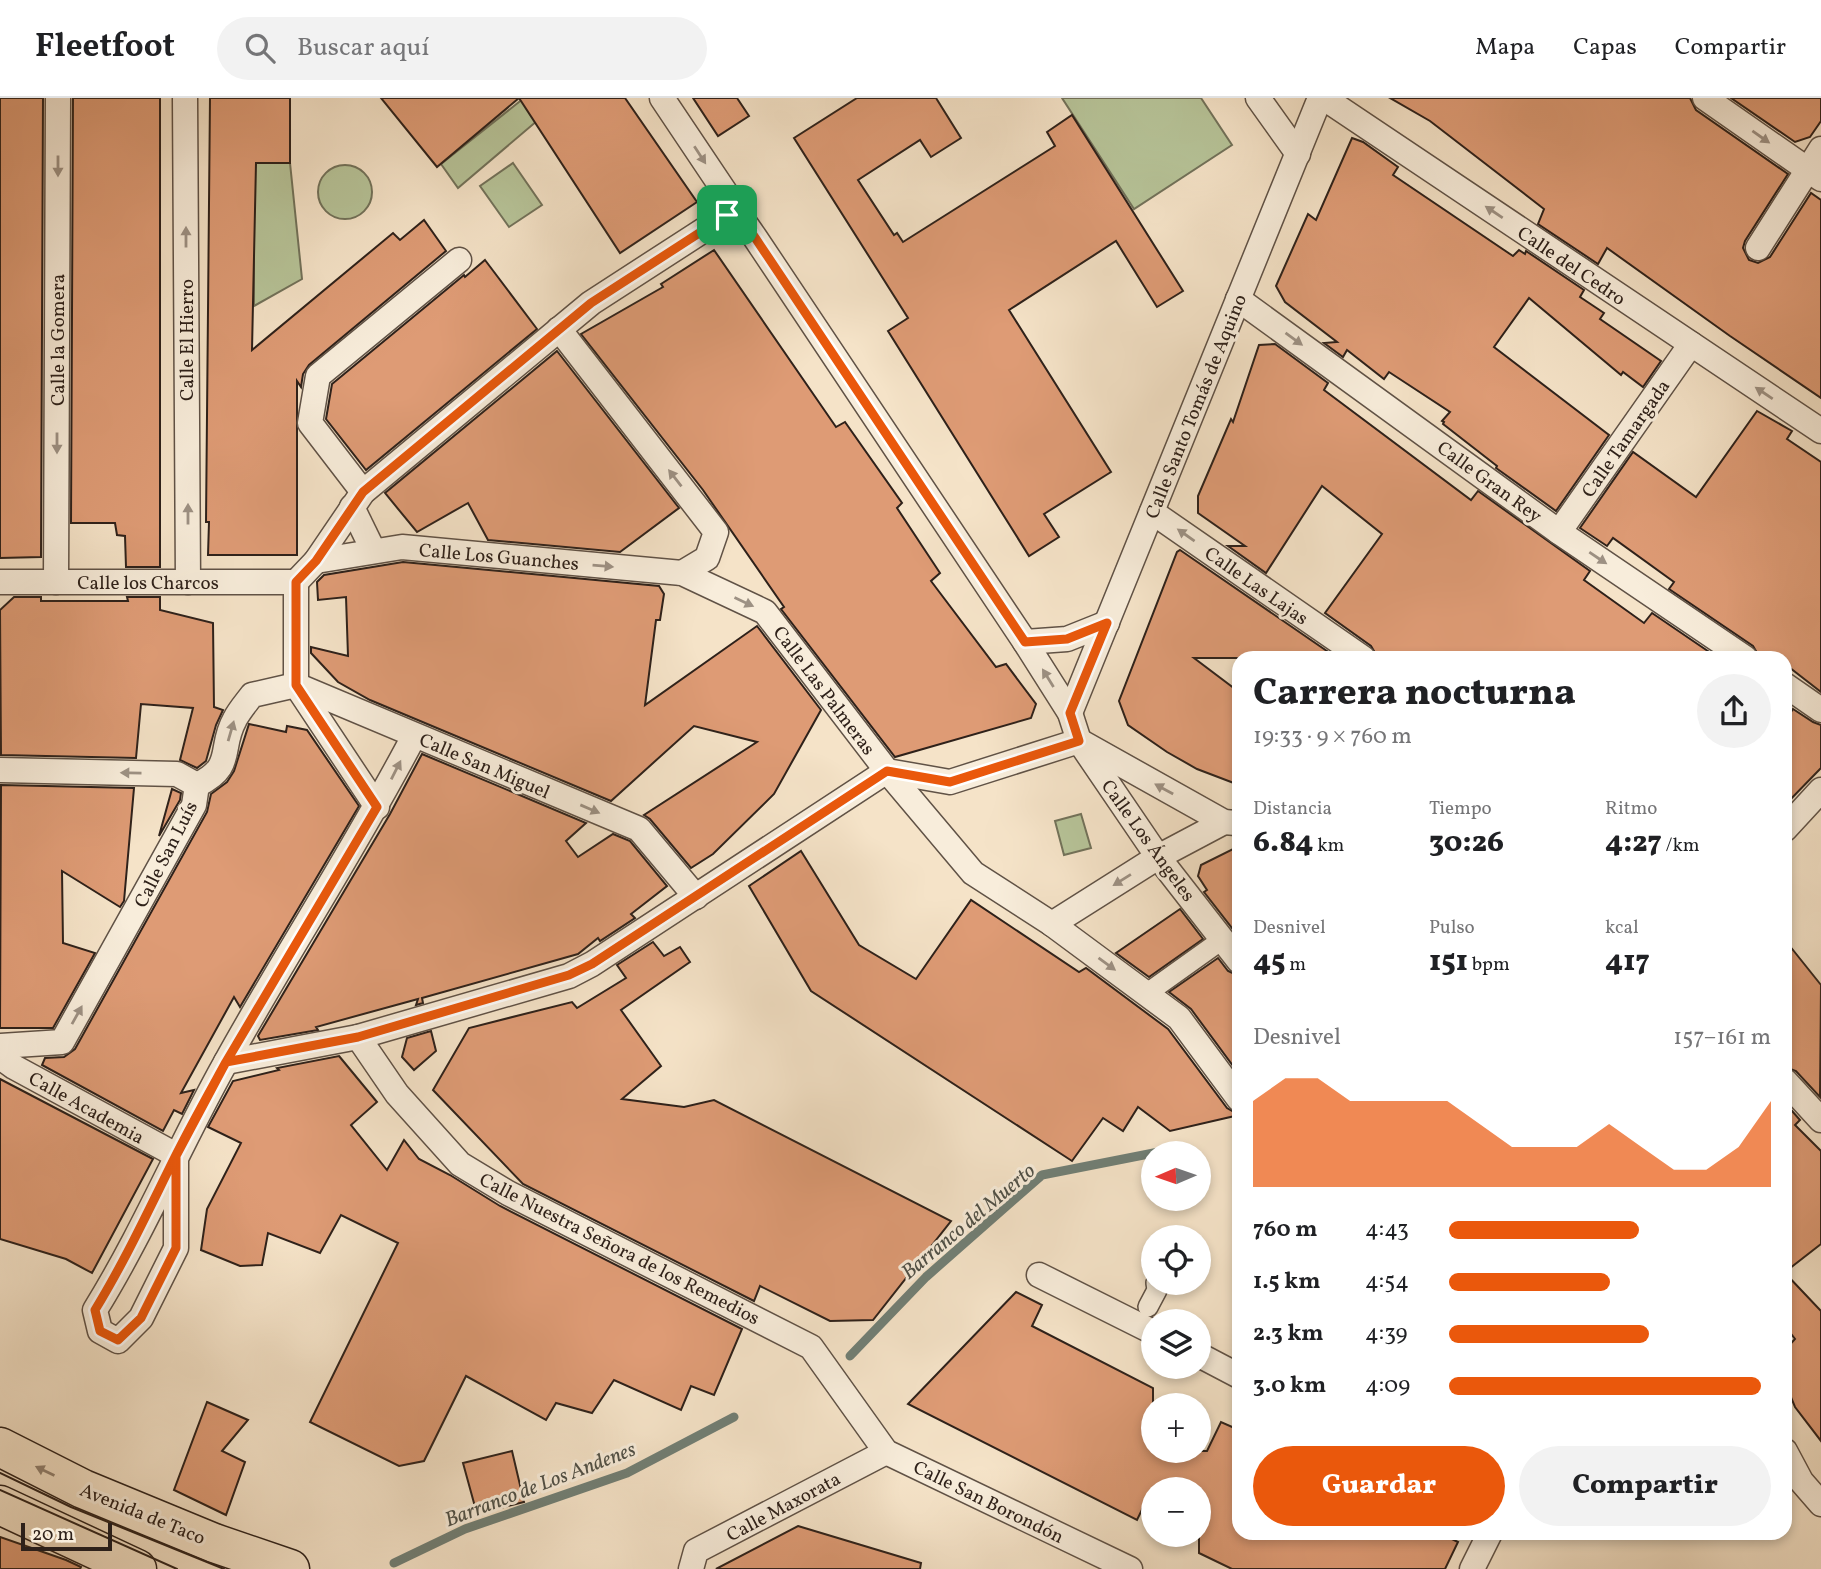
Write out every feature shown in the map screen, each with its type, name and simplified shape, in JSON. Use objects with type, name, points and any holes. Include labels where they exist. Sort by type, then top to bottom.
[{"type":"main road","name":"Avenida de Taco","points":[[0,1447],[83,1489],[214,1543],[290,1569]]},
{"type":"main road","points":[[0,1505],[130,1568]]},
{"type":"street","name":"Calle la Gomera","points":[[56,582],[58,98]]},
{"type":"street","name":"Calle El Hierro","points":[[185,98],[188,582]]},
{"type":"street","points":[[377,807],[296,685],[296,582],[316,561],[358,500],[607,291],[727,215],[731,201],[662,98]]},
{"type":"street","points":[[1258,98],[1298,154]]},
{"type":"street","name":"Calle Santo Tomás de Aquino","points":[[1070,713],[1322,98]]},
{"type":"street","name":"Calle del Cedro","points":[[1322,98],[1821,431]]},
{"type":"street","points":[[1705,98],[1817,166],[1758,248]]},
{"type":"street","name":"Calle Los Ángeles","points":[[727,215],[740,216],[756,239],[1025,642],[1070,713],[1079,741],[1158,858],[1232,951]]},
{"type":"street","points":[[373,550],[358,500],[310,423],[318,376],[459,260]]},
{"type":"street","name":"Calle Gran Rey","points":[[1238,299],[1559,532],[1735,651]]},
{"type":"street","points":[[559,329],[716,531],[707,558],[682,573]]},
{"type":"street","name":"Calle Tamargada","points":[[1559,532],[1691,344]]},
{"type":"street","name":"Calle Las Lajas","points":[[1152,512],[1353,651]]},
{"type":"street","name":"Calle Los Guanches","points":[[316,561],[402,547],[682,573]]},
{"type":"street","name":"Calle Las Palmeras","points":[[682,573],[765,612],[887,771],[973,873],[1052,924],[1179,1018],[1232,1090]]},
{"type":"street","name":"Calle los Charcos","points":[[0,582],[296,582]]},
{"type":"street","points":[[1025,642],[1067,639],[1107,623]]},
{"type":"street","points":[[197,785],[211,778],[222,766],[234,720],[252,695],[296,685]]},
{"type":"street","name":"Calle San Miguel","points":[[296,685],[639,830],[696,897]]},
{"type":"street","points":[[1792,690],[1821,710]]},
{"type":"street","points":[[176,1156],[176,1248],[141,1318],[118,1340],[100,1331],[95,1310],[119,1271],[176,1156],[226,1062],[377,807],[414,736]]},
{"type":"street","points":[[226,1062],[358,1037],[569,975],[592,964],[887,771],[950,782],[1079,741],[1232,822]]},
{"type":"street","name":"Calle San Luís","points":[[0,770],[177,774],[197,785],[194,805],[62,1042],[0,1046]]},
{"type":"street","points":[[1792,821],[1821,789]]},
{"type":"street","points":[[1052,924],[1158,858],[1232,822]]},
{"type":"street","points":[[1146,993],[1232,955]]},
{"type":"street","name":"Calle Nuestra Señora de los Remedios","points":[[358,1037],[397,1094],[460,1164],[508,1193],[811,1347],[886,1452]]},
{"type":"street","name":"Calle Academia","points":[[0,1057],[176,1156]]},
{"type":"street","points":[[1792,1089],[1821,1120]]},
{"type":"street","points":[[1039,1275],[1141,1326]]},
{"type":"street","points":[[1211,1362],[1232,1372]]},
{"type":"street","name":"Calle Maxorata","points":[[691,1569],[696,1551],[886,1452]]},
{"type":"street","name":"Calle San Borondón","points":[[886,1452],[1130,1569]]},
{"type":"street","points":[[1792,1464],[1801,1481],[1821,1504]]},
{"type":"street","points":[[1472,1569],[1486,1540]]},
{"type":"green space","points":[[524,98],[564,98],[458,188],[441,164]]},
{"type":"green space","points":[[1062,98],[1201,98],[1232,145],[1134,209]]},
{"type":"green space","points":[[254,163],[290,163],[302,279],[254,306]]},
{"type":"green space","points":[[513,163],[542,205],[509,227],[480,186]]},
{"type":"green space","points":[[350,165],[360,169],[368,177],[372,192],[368,207],[360,215],[340,219],[330,215],[322,207],[318,187],[322,177],[330,169]]},
{"type":"green space","points":[[1081,814],[1091,848],[1064,855],[1055,821]]},
{"type":"building","points":[[0,98],[43,98],[41,557],[0,558]]},
{"type":"building","points":[[73,98],[160,98],[160,567],[126,567],[125,536],[117,535],[115,523],[71,523]]},
{"type":"building","points":[[210,98],[290,98],[290,163],[256,163],[252,350],[393,233],[400,240],[424,220],[446,251],[309,365],[303,374],[301,387],[297,381],[297,555],[208,555],[209,522],[206,522]]},
{"type":"building","points":[[381,98],[519,98],[437,167]]},
{"type":"building","points":[[519,98],[625,98],[697,202],[620,253]]},
{"type":"building","points":[[693,98],[737,98],[749,116],[718,136]]},
{"type":"building","points":[[857,98],[936,98],[961,138],[931,157],[920,140],[858,180],[894,235],[897,233],[903,242],[1055,146],[1047,132],[1072,115],[1183,291],[1157,307],[1116,241],[1009,310],[1111,472],[1044,514],[1059,537],[1029,556],[888,331],[908,318],[794,138]]},
{"type":"building","points":[[1390,98],[1690,98],[1696,110],[1788,174],[1745,241],[1743,248],[1749,260],[1758,263],[1770,257],[1811,193],[1821,200],[1821,398],[1607,248],[1598,264],[1538,224],[1544,209],[1430,121]]},
{"type":"building","points":[[1731,98],[1821,98],[1821,121],[1810,137],[1795,142]]},
{"type":"building","points":[[1352,138],[1363,142],[1398,167],[1393,175],[1513,256],[1519,250],[1525,254],[1526,251],[1584,290],[1580,297],[1604,313],[1600,319],[1661,361],[1643,387],[1623,372],[1621,375],[1529,298],[1494,347],[1609,435],[1556,511],[1496,468],[1497,466],[1443,424],[1442,421],[1450,412],[1389,372],[1384,379],[1347,350],[1343,357],[1324,343],[1337,342],[1285,302],[1276,286],[1308,214],[1316,220]]},
{"type":"building","points":[[714,250],[836,427],[845,422],[902,503],[897,508],[940,573],[931,581],[996,667],[1006,664],[1036,704],[1031,718],[895,757],[781,609],[784,607],[703,490],[581,334],[663,287],[661,284]]},
{"type":"building","points":[[485,260],[537,329],[366,470],[326,419],[332,384]]},
{"type":"building","points":[[1275,344],[1328,383],[1324,390],[1471,500],[1478,491],[1590,571],[1584,580],[1644,623],[1652,613],[1708,651],[1374,651],[1371,646],[1325,613],[1382,534],[1322,486],[1266,573],[1228,546],[1245,546],[1198,513],[1198,496],[1231,419],[1233,422],[1259,345]]},
{"type":"building","points":[[557,351],[679,508],[620,552],[488,540],[468,503],[417,532],[385,493]]},
{"type":"building","points":[[1757,411],[1792,431],[1787,439],[1821,462],[1821,692],[1792,669],[1792,651],[1756,651],[1753,646],[1669,589],[1674,582],[1613,538],[1607,546],[1580,528],[1633,452],[1696,497]]},
{"type":"building","points":[[1180,550],[1327,651],[1232,651],[1232,658],[1194,658],[1232,687],[1232,782],[1197,769],[1128,725],[1119,701]]},
{"type":"building","points":[[403,562],[659,586],[664,594],[660,620],[656,620],[645,705],[757,626],[821,710],[774,794],[713,854],[691,868],[644,815],[757,742],[694,726],[611,801],[370,700],[338,682],[311,653],[311,647],[348,656],[346,597],[318,600],[317,582],[324,575]]},
{"type":"building","points":[[14,597],[41,597],[41,601],[128,601],[127,597],[160,597],[160,610],[213,623],[214,707],[223,710],[206,761],[197,768],[180,760],[193,708],[141,704],[136,758],[1,755],[0,610]]},
{"type":"building","points":[[1792,710],[1821,725],[1821,768],[1792,798]]},
{"type":"building","points":[[249,724],[286,732],[287,726],[307,730],[359,806],[240,1007],[234,997],[181,1093],[194,1090],[182,1114],[174,1110],[163,1131],[42,1065],[45,1058],[64,1057],[75,1049],[207,812],[211,794],[227,782],[234,771]]},
{"type":"building","points":[[422,754],[586,823],[566,841],[578,857],[613,834],[630,841],[667,886],[631,914],[635,918],[600,941],[598,938],[578,954],[422,998],[423,1003],[416,1005],[418,999],[316,1027],[318,1030],[260,1040],[258,1036],[390,814]]},
{"type":"building","points":[[1,785],[134,788],[124,901],[120,907],[62,871],[63,943],[95,953],[53,1028],[0,1028]]},
{"type":"building","points":[[172,789],[181,793],[180,800],[159,836]]},
{"type":"building","points":[[1232,850],[1232,928],[1204,892],[1207,890],[1198,876],[1201,865]]},
{"type":"building","points":[[801,851],[859,945],[916,979],[971,900],[1079,972],[1086,968],[1168,1029],[1227,1108],[1232,1111],[1232,1117],[1170,1131],[1138,1107],[1123,1131],[1103,1118],[1072,1161],[811,991],[749,886]]},
{"type":"building","points":[[1180,909],[1203,939],[1149,977],[1116,953]]},
{"type":"building","points":[[653,942],[664,956],[680,947],[690,962],[621,1010],[661,1066],[622,1099],[684,1107],[714,1100],[951,1221],[873,1320],[830,1321],[760,1286],[754,1301],[523,1184],[433,1090],[469,1028],[572,1002],[577,1008],[626,978],[617,965]]},
{"type":"building","points":[[1792,949],[1821,985],[1820,1097],[1792,1070]]},
{"type":"building","points":[[1218,958],[1232,973],[1232,1065],[1191,1009],[1169,992]]},
{"type":"building","points":[[431,1031],[436,1051],[414,1070],[402,1057],[407,1038]]},
{"type":"building","points":[[339,1056],[377,1102],[351,1125],[387,1170],[404,1140],[419,1159],[500,1206],[742,1329],[714,1395],[691,1386],[681,1410],[614,1380],[592,1413],[556,1403],[546,1420],[466,1376],[424,1461],[399,1466],[310,1422],[398,1243],[341,1215],[320,1253],[268,1233],[262,1265],[240,1266],[201,1250],[207,1209],[241,1143],[208,1127],[233,1081],[279,1070],[277,1068]]},
{"type":"building","points":[[0,1079],[153,1159],[92,1273],[66,1259],[0,1239]]},
{"type":"building","points":[[1792,1111],[1800,1120],[1795,1125],[1821,1151],[1821,1244],[1792,1267]]},
{"type":"building","points":[[1792,1280],[1821,1311],[1821,1441],[1792,1400],[1792,1342],[1795,1339],[1792,1335]]},
{"type":"building","points":[[1016,1292],[1042,1305],[1032,1326],[1153,1388],[1153,1393],[1141,1393],[1141,1463],[1211,1463],[1211,1443],[1221,1422],[1232,1427],[1232,1540],[1458,1542],[1445,1569],[1232,1569],[1199,1553],[1199,1547],[1211,1547],[1211,1477],[1141,1477],[1141,1512],[1137,1520],[908,1404]]},
{"type":"building","points":[[207,1402],[248,1420],[222,1451],[245,1462],[226,1515],[174,1490]]},
{"type":"building","points":[[512,1451],[524,1502],[477,1514],[463,1463]]},
{"type":"building","points":[[798,1526],[921,1563],[920,1569],[716,1569]]},
{"type":"building","points":[[0,1537],[66,1560],[81,1567],[0,1569]]},
{"type":"waterway","name":"Barranco del Muerto","points":[[850,1356],[926,1277],[1042,1175],[1141,1156]]},
{"type":"waterway","name":"Barranco de Los Andenes","points":[[394,1563],[465,1529],[627,1473],[734,1417]]},
{"type":"tram line","points":[[0,1473],[71,1507],[224,1569]]},
{"type":"tram line","points":[[0,1490],[177,1569]]},
{"type":"route","points":[[727,215],[591,303],[363,492],[316,561],[296,582],[296,685],[377,807],[226,1062],[176,1156],[176,1248],[141,1318],[118,1340],[100,1331],[95,1310],[119,1271],[176,1156],[201,1108],[226,1062],[358,1037],[569,975],[592,964],[887,771],[950,782],[1079,741],[1070,713],[1107,623],[1067,639],[1025,642],[740,216],[727,215]]}]
